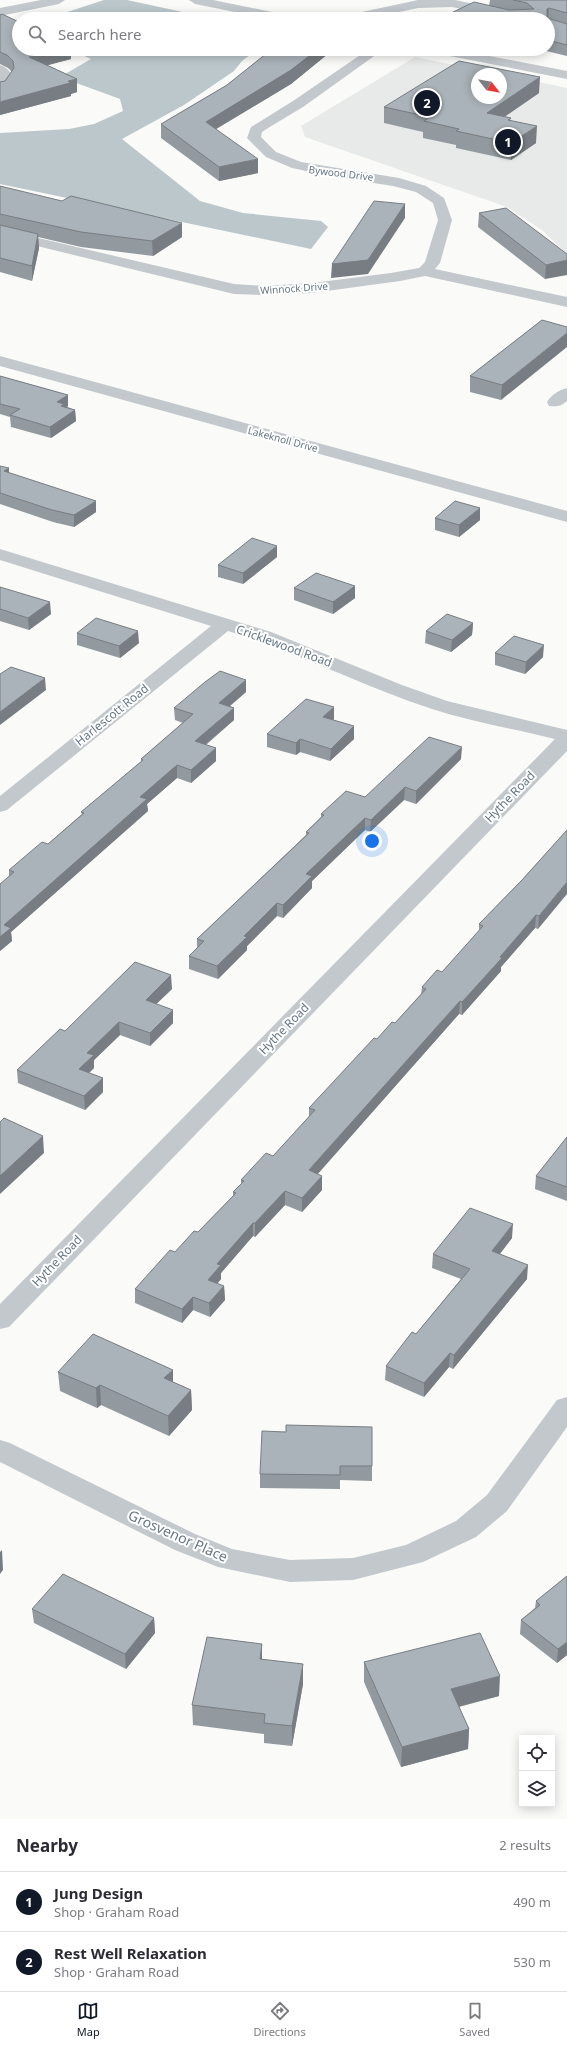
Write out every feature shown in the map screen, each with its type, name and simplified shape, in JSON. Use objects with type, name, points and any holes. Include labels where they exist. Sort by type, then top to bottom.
[{"type":"street","points":[[0,12],[59,0]]},
{"type":"street","points":[[195,0],[253,12]]},
{"type":"street","points":[[380,12],[418,4],[452,3],[474,3],[503,12]]},
{"type":"street","points":[[452,12],[474,3]]},
{"type":"street","name":"Bywood Drive","points":[[368,56],[298,104],[256,130],[254,138],[258,145],[274,157],[293,165],[323,172],[399,182],[421,189],[435,197],[443,207],[445,220],[432,264],[424,271]]},
{"type":"street","points":[[470,56],[567,75]]},
{"type":"street","points":[[0,69],[6,75],[7,80],[0,90]]},
{"type":"street","name":"Winnock Drive","points":[[0,233],[209,284],[246,290],[270,291],[306,289],[406,276],[424,271],[567,302]]},
{"type":"street","name":"Lakeknoll Drive","points":[[0,361],[567,517]]},
{"type":"street","name":"Cricklewood Road","points":[[0,554],[264,636],[395,689],[440,705],[567,737]]},
{"type":"street","name":"Harlescott Road","points":[[0,806],[224,624]]},
{"type":"street","name":"Hythe Road","points":[[0,1320],[567,737]]},
{"type":"street","name":"Grosvenor Place","points":[[0,1450],[185,1542],[228,1560],[290,1571],[353,1569],[413,1554],[466,1529],[497,1503],[567,1407]]},
{"type":"shaded area","points":[[104,0],[127,0],[183,12],[67,12]]},
{"type":"shaded area","points":[[84,56],[249,56],[242,61],[234,71],[184,105],[122,139],[200,201],[243,213],[321,221],[328,227],[311,249],[0,184],[0,133],[69,129],[94,124],[123,111],[120,99],[60,77],[91,59]]},
{"type":"shaded area","points":[[415,57],[471,68],[471,104],[507,104],[507,75],[567,88],[567,254],[542,230],[507,207],[305,137],[301,126]]},
{"type":"building","points":[[513,0],[567,0],[567,13],[549,8],[547,9],[547,12],[453,12],[474,2],[509,10],[534,9],[527,3]]},
{"type":"building","points":[[2,14],[12,19],[12,56],[33,56],[29,57],[77,79],[68,81],[70,83],[0,102],[0,82],[5,81],[14,68],[13,61],[7,55],[0,52],[0,15]]},
{"type":"building","points":[[555,20],[567,24],[567,45],[555,42]]},
{"type":"building","points":[[263,56],[309,56],[291,70],[206,122],[258,159],[219,167],[161,124],[227,85]]},
{"type":"building","points":[[459,61],[494,68],[471,68],[471,104],[500,104],[487,113],[511,118],[508,120],[537,126],[511,143],[456,131],[459,129],[424,121],[430,117],[384,107]]},
{"type":"building","points":[[507,70],[540,77],[507,99]]},
{"type":"building","points":[[0,186],[62,201],[71,196],[182,223],[152,241],[81,232],[0,214]]},
{"type":"building","points":[[374,201],[405,204],[368,260],[332,264]]},
{"type":"building","points":[[506,208],[567,254],[567,260],[546,265],[479,213]]},
{"type":"building","points":[[0,225],[38,234],[32,266],[0,258]]},
{"type":"building","points":[[542,320],[567,327],[567,333],[502,385],[470,376]]},
{"type":"building","points":[[0,376],[68,395],[57,402],[64,404],[61,406],[75,410],[50,427],[10,415],[20,409],[0,404]]},
{"type":"building","points":[[0,466],[9,468],[4,471],[96,501],[74,515],[52,510],[0,493]]},
{"type":"building","points":[[455,501],[480,508],[459,525],[435,518]]},
{"type":"building","points":[[252,538],[277,546],[243,573],[218,565]]},
{"type":"building","points":[[316,573],[355,586],[333,602],[294,588]]},
{"type":"building","points":[[0,587],[50,602],[28,618],[0,609]]},
{"type":"building","points":[[447,614],[473,623],[452,640],[426,631]]},
{"type":"building","points":[[96,618],[138,631],[119,646],[77,633]]},
{"type":"building","points":[[514,636],[544,645],[526,662],[495,653]]},
{"type":"building","points":[[11,667],[45,678],[0,712],[0,674]]},
{"type":"building","points":[[220,671],[246,680],[219,703],[234,708],[195,741],[216,748],[191,770],[177,765],[140,797],[147,799],[4,925],[11,928],[0,937],[0,884],[14,872],[9,870],[42,842],[48,844],[84,813],[81,812],[143,760],[141,759],[193,714],[174,708]]},
{"type":"building","points":[[306,699],[334,707],[323,717],[354,726],[331,749],[300,739],[296,743],[267,734]]},
{"type":"building","points":[[429,737],[462,747],[416,791],[405,787],[371,820],[365,818],[306,874],[312,876],[283,905],[277,903],[244,936],[247,937],[217,966],[189,956],[204,941],[197,939],[309,833],[306,832],[324,815],[321,814],[346,791],[365,797]]},
{"type":"building","points":[[567,830],[567,882],[539,916],[536,915],[500,957],[502,958],[462,1002],[460,1001],[309,1170],[322,1176],[302,1198],[285,1191],[255,1223],[253,1223],[217,1264],[221,1265],[208,1280],[224,1286],[209,1303],[193,1297],[182,1309],[135,1289],[170,1250],[175,1252],[194,1231],[198,1232],[236,1193],[233,1192],[244,1181],[241,1180],[266,1153],[273,1156],[315,1110],[309,1108],[374,1038],[377,1039],[392,1022],[395,1023],[426,989],[422,987],[437,970],[442,972],[483,926],[479,924],[522,880]]},
{"type":"building","points":[[135,962],[171,975],[146,1000],[173,1010],[150,1033],[119,1022],[87,1053],[94,1055],[79,1069],[103,1078],[84,1096],[17,1070],[60,1029],[65,1031]]},
{"type":"building","points":[[4,1118],[43,1136],[0,1176],[0,1122]]},
{"type":"building","points":[[567,1137],[567,1187],[536,1176]]},
{"type":"building","points":[[470,1208],[513,1224],[492,1251],[528,1265],[454,1355],[450,1353],[424,1383],[386,1366],[412,1332],[416,1334],[470,1269],[433,1254]]},
{"type":"building","points":[[93,1334],[173,1370],[164,1378],[191,1390],[168,1416],[100,1385],[96,1388],[58,1372]]},
{"type":"building","points":[[286,1425],[372,1427],[372,1466],[340,1466],[340,1475],[260,1474],[262,1431],[286,1432]]},
{"type":"building","points":[[63,1574],[154,1618],[125,1654],[32,1609]]},
{"type":"building","points":[[567,1576],[567,1642],[558,1649],[521,1620],[540,1605],[536,1601]]},
{"type":"building","points":[[480,1633],[500,1676],[451,1689],[469,1729],[402,1747],[364,1662]]},
{"type":"building","points":[[207,1637],[262,1644],[260,1659],[303,1664],[292,1726],[264,1723],[265,1714],[192,1705]]},
{"type":"place","name":"Rest Well Relaxation","points":[[427,103]]},
{"type":"place","name":"Jung Design","points":[[508,142]]}]
